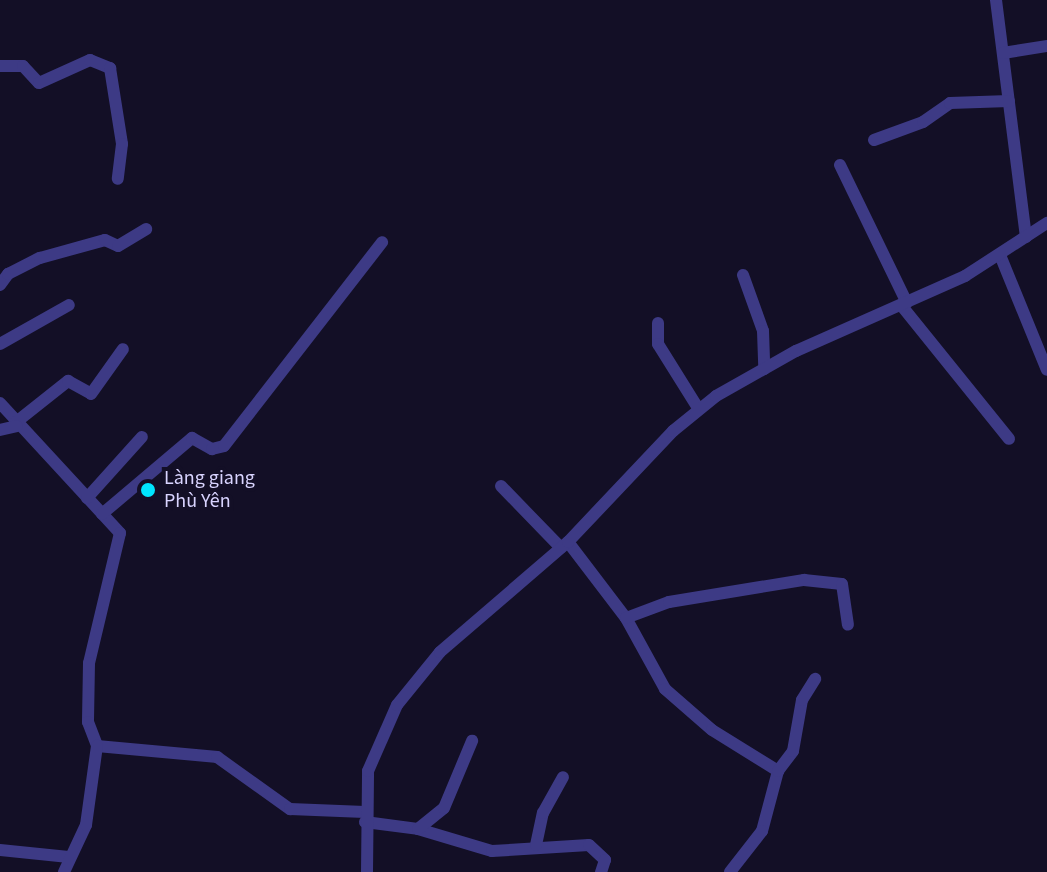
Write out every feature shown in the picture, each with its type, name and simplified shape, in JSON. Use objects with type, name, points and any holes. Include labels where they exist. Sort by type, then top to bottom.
[{"type":"street","points":[[996,0],[1026,237]]},
{"type":"street","points":[[1003,53],[1047,46]]},
{"type":"street","points":[[0,66],[23,66],[39,83],[90,60],[110,68],[122,144],[118,179]]},
{"type":"street","points":[[874,140],[923,122],[950,103],[1009,101]]},
{"type":"street","points":[[840,165],[904,304],[1009,439]]},
{"type":"street","points":[[367,872],[365,817],[368,771],[380,738],[417,675],[564,545],[698,408],[764,369],[1000,255],[1047,223]]},
{"type":"street","points":[[0,285],[8,274],[40,258],[105,240],[118,246],[146,229]]},
{"type":"street","points":[[102,514],[192,438],[212,449],[224,446],[382,242]]},
{"type":"street","points":[[1000,255],[1047,370]]},
{"type":"street","points":[[743,275],[763,331],[764,369]]},
{"type":"street","points":[[0,344],[69,305]]},
{"type":"street","points":[[658,323],[658,344],[698,408]]},
{"type":"street","points":[[0,430],[16,424],[68,381],[91,394],[123,349]]},
{"type":"street","points":[[0,403],[16,424],[120,533],[89,663],[88,722],[97,746],[86,825],[64,872]]},
{"type":"street","points":[[87,498],[142,437]]},
{"type":"street","points":[[501,486],[564,545],[626,618],[654,673],[683,707],[778,771]]},
{"type":"street","points":[[626,618],[669,602],[804,580],[842,584],[848,625]]},
{"type":"street","points":[[730,872],[762,831],[778,771],[793,751],[802,700],[815,679]]},
{"type":"street","points":[[418,829],[444,808],[472,741]]},
{"type":"street","points":[[97,746],[203,754],[238,767],[290,809],[365,817],[492,851],[536,845],[589,845],[605,860],[601,872]]},
{"type":"street","points":[[536,845],[543,813],[563,777]]},
{"type":"street","points":[[0,850],[69,857]]},
{"type":"place","name":"Làng giang Phù Yên","points":[[148,490]]}]
